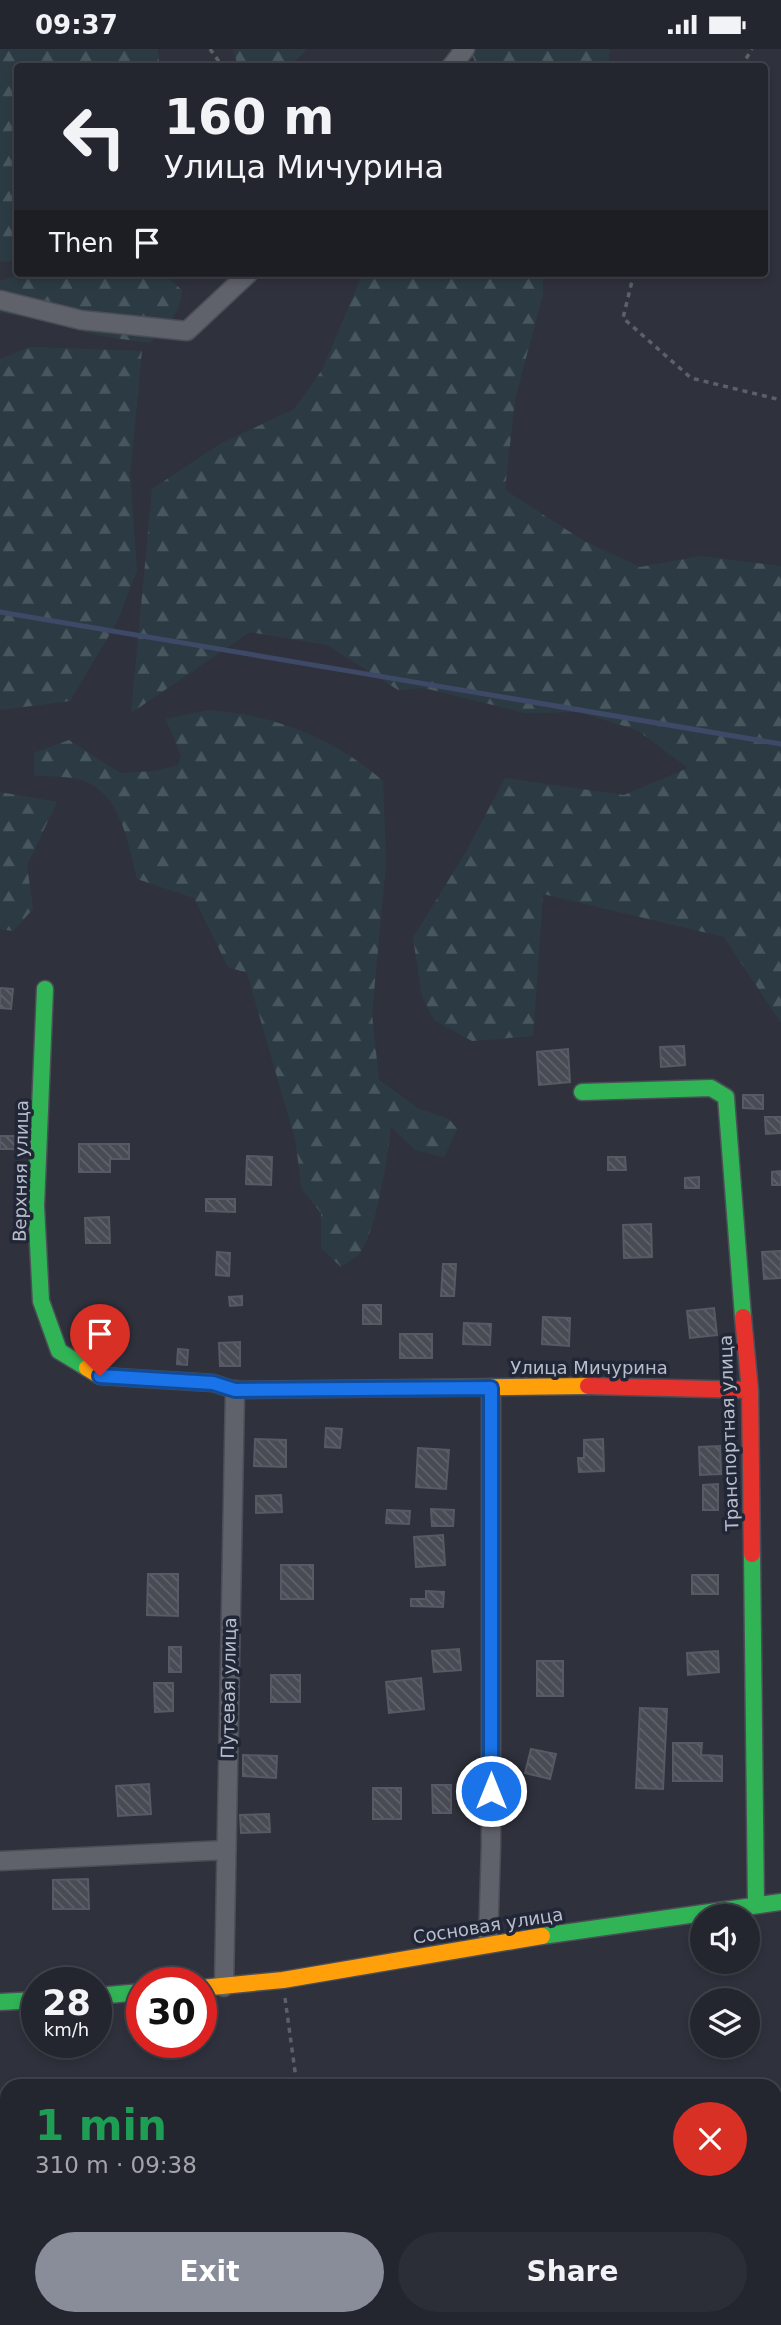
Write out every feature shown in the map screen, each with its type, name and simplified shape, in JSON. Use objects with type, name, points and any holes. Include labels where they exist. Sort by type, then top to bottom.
[{"type":"street","points":[[454,63],[465,49]]},
{"type":"street","points":[[0,300],[81,320],[187,331],[245,277]]},
{"type":"street","name":"Верхняя улица","points":[[45,989],[36,1206],[41,1301],[59,1351]]},
{"type":"street","name":"Транспортная улица","points":[[582,1093],[711,1088],[726,1097],[734,1228],[750,1390],[756,1904]]},
{"type":"street","name":"Улица Мичурина","points":[[59,1351],[100,1376],[213,1383],[235,1390],[636,1386],[750,1390]]},
{"type":"street","points":[[488,1944],[491,1845],[491,1388]]},
{"type":"street","name":"Путевая улица","points":[[224,1987],[235,1390]]},
{"type":"street","points":[[0,1861],[226,1850]]},
{"type":"street","name":"Сосновая улица","points":[[760,1905],[781,1902]]},
{"type":"street","name":"Сосновая улица","points":[[217,1987],[283,1980],[488,1944],[690,1915]]},
{"type":"street","points":[[0,2003],[21,2001]]},
{"type":"path","points":[[633,277],[623,318],[691,378],[781,400]]},
{"type":"path","points":[[283,1980],[296,2079]]},
{"type":"green space","points":[[0,49],[158,49],[159,63],[14,63],[14,260],[0,262]]},
{"type":"green space","points":[[233,49],[307,49],[293,63],[237,63]]},
{"type":"green space","points":[[469,49],[610,49],[608,63],[476,63]]},
{"type":"green space","points":[[14,277],[167,277],[182,290],[179,306],[150,343],[100,336],[38,318],[0,313],[0,281]]},
{"type":"green space","points":[[361,277],[543,277],[543,294],[515,399],[505,490],[584,541],[640,567],[701,556],[781,566],[781,1023],[724,937],[543,894],[533,1036],[472,1041],[434,1020],[422,996],[413,938],[467,850],[505,778],[624,795],[688,768],[637,730],[579,712],[525,713],[424,688],[398,690],[327,645],[250,632],[131,713],[152,489],[220,444],[294,409],[322,370]]},
{"type":"green space","points":[[30,347],[142,351],[130,474],[137,570],[117,622],[70,701],[0,710],[0,359]]},
{"type":"green space","points":[[209,710],[257,717],[302,731],[344,752],[383,781],[386,863],[372,1014],[379,1080],[419,1109],[449,1119],[457,1129],[444,1157],[415,1150],[391,1127],[371,1230],[359,1254],[341,1267],[321,1248],[321,1213],[302,1189],[295,1139],[247,973],[228,967],[194,898],[137,879],[117,812],[100,791],[89,783],[76,779],[34,776],[34,753],[69,740],[120,773],[155,771],[178,765],[181,756],[166,719]]},
{"type":"green space","points":[[0,792],[57,802],[27,865],[33,909],[13,931],[0,929]]},
{"type":"building","points":[[0,988],[13,989],[11,1009],[0,1008]]},
{"type":"building","points":[[684,1046],[685,1065],[661,1067],[660,1047]]},
{"type":"building","points":[[568,1049],[570,1082],[539,1085],[537,1052]]},
{"type":"building","points":[[743,1095],[763,1095],[763,1109],[743,1108]]},
{"type":"building","points":[[765,1117],[781,1117],[781,1133],[766,1134]]},
{"type":"building","points":[[0,1136],[15,1136],[15,1149],[0,1149]]},
{"type":"building","points":[[79,1144],[129,1144],[129,1159],[110,1159],[110,1172],[79,1172]]},
{"type":"building","points":[[247,1156],[272,1157],[271,1185],[246,1184]]},
{"type":"building","points":[[608,1157],[625,1157],[626,1170],[608,1170]]},
{"type":"building","points":[[781,1171],[781,1185],[772,1185],[772,1172]]},
{"type":"building","points":[[699,1177],[699,1188],[685,1188],[685,1178]]},
{"type":"building","points":[[206,1199],[235,1199],[235,1212],[206,1211]]},
{"type":"building","points":[[109,1217],[110,1243],[86,1243],[85,1218]]},
{"type":"building","points":[[651,1224],[652,1257],[624,1258],[623,1225]]},
{"type":"building","points":[[781,1251],[781,1278],[764,1279],[762,1252]]},
{"type":"building","points":[[217,1252],[230,1253],[229,1276],[216,1275]]},
{"type":"building","points":[[443,1264],[456,1264],[454,1296],[441,1296]]},
{"type":"building","points":[[242,1296],[242,1305],[230,1306],[229,1297]]},
{"type":"building","points":[[363,1305],[381,1305],[381,1324],[363,1324]]},
{"type":"building","points":[[714,1308],[717,1335],[690,1338],[687,1311]]},
{"type":"building","points":[[543,1317],[570,1318],[569,1346],[542,1344]]},
{"type":"building","points":[[464,1323],[491,1324],[490,1345],[463,1344]]},
{"type":"building","points":[[400,1334],[432,1334],[432,1358],[400,1358]]},
{"type":"building","points":[[240,1342],[240,1366],[220,1366],[219,1343]]},
{"type":"building","points":[[178,1349],[188,1350],[187,1365],[177,1364]]},
{"type":"building","points":[[326,1428],[342,1429],[340,1448],[325,1447]]},
{"type":"building","points":[[255,1439],[286,1440],[286,1467],[254,1466]]},
{"type":"building","points":[[603,1439],[604,1471],[579,1472],[578,1458],[584,1458],[584,1440]]},
{"type":"building","points":[[720,1446],[721,1474],[700,1475],[699,1447]]},
{"type":"building","points":[[418,1448],[449,1450],[446,1489],[416,1487]]},
{"type":"building","points":[[718,1484],[718,1510],[703,1510],[703,1485]]},
{"type":"building","points":[[281,1495],[282,1512],[256,1513],[256,1496]]},
{"type":"building","points":[[431,1509],[454,1510],[453,1526],[432,1526]]},
{"type":"building","points":[[387,1510],[410,1511],[409,1524],[386,1523]]},
{"type":"building","points":[[443,1535],[445,1565],[416,1567],[414,1537]]},
{"type":"building","points":[[281,1565],[313,1565],[313,1599],[281,1599]]},
{"type":"building","points":[[148,1574],[178,1574],[178,1616],[147,1615]]},
{"type":"building","points":[[692,1575],[718,1575],[718,1594],[692,1594]]},
{"type":"building","points":[[426,1591],[444,1592],[443,1607],[411,1606],[411,1599],[426,1599]]},
{"type":"building","points":[[169,1647],[181,1647],[181,1672],[169,1672]]},
{"type":"building","points":[[459,1649],[461,1670],[434,1672],[432,1651]]},
{"type":"building","points":[[718,1651],[719,1672],[688,1675],[687,1653]]},
{"type":"building","points":[[537,1661],[563,1661],[563,1696],[537,1696]]},
{"type":"building","points":[[271,1675],[300,1675],[300,1702],[271,1702]]},
{"type":"building","points":[[421,1678],[424,1709],[389,1713],[386,1682]]},
{"type":"building","points":[[154,1683],[173,1683],[173,1711],[155,1712]]},
{"type":"building","points":[[640,1708],[667,1709],[663,1789],[636,1788]]},
{"type":"building","points":[[673,1743],[702,1743],[701,1755],[722,1756],[722,1781],[673,1781]]},
{"type":"building","points":[[531,1749],[556,1754],[550,1779],[525,1773]]},
{"type":"building","points":[[243,1755],[277,1756],[276,1778],[243,1776]]},
{"type":"building","points":[[149,1784],[151,1814],[118,1816],[116,1786]]},
{"type":"building","points":[[432,1785],[451,1785],[451,1813],[433,1813]]},
{"type":"building","points":[[373,1788],[401,1788],[401,1819],[373,1819]]},
{"type":"building","points":[[269,1814],[270,1832],[241,1833],[240,1815]]},
{"type":"building","points":[[88,1879],[89,1909],[53,1909],[53,1880]]},
{"type":"waterway","points":[[0,612],[781,744]]},
{"type":"traffic: fast","points":[[45,989],[36,1206],[41,1301],[59,1351],[87,1368]]},
{"type":"traffic: fast","points":[[582,1092],[711,1088],[726,1097],[743,1317]]},
{"type":"traffic: fast","points":[[752,1554],[756,1904]]},
{"type":"traffic: fast","points":[[542,1936],[781,1902]]},
{"type":"traffic: fast","points":[[112,1995],[126,1993]]},
{"type":"traffic: fast","points":[[0,2002],[21,2001]]},
{"type":"traffic: slow","points":[[87,1368],[100,1376],[213,1383],[235,1390],[588,1386]]},
{"type":"traffic: slow","points":[[217,1986],[283,1980],[542,1936]]},
{"type":"traffic: jam","points":[[743,1317],[750,1390],[752,1554]]},
{"type":"traffic: jam","points":[[588,1386],[750,1390]]},
{"type":"route","points":[[100,1376],[213,1383],[235,1390],[491,1388],[491,1791]]}]
